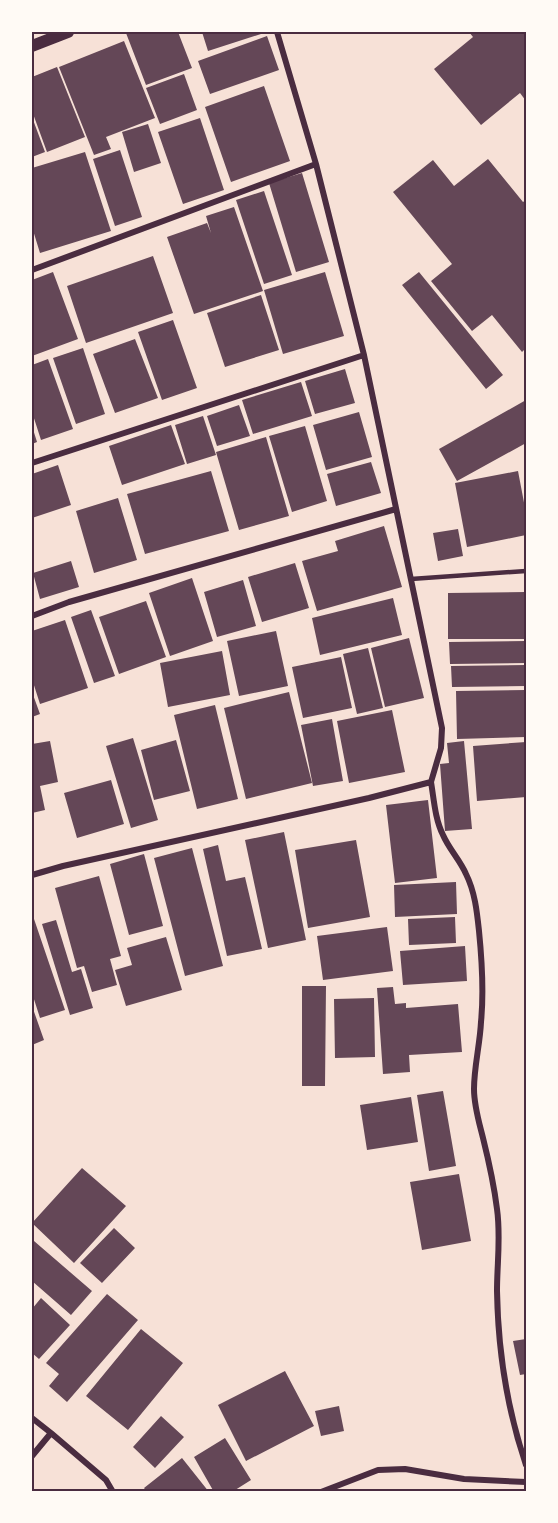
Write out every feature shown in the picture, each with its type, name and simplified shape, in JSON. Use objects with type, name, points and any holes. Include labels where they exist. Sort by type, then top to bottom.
[{"type":"main road","points":[[32,46],[68,32]]},
{"type":"street","points":[[277,32],[316,164],[364,355],[442,728],[441,748],[431,782],[434,802],[442,834],[466,873],[476,903],[483,1000],[474,1089],[475,1105],[497,1210],[498,1318],[504,1372],[515,1431],[526,1465]]},
{"type":"street","points":[[32,270],[316,164]]},
{"type":"street","points":[[32,463],[364,355]]},
{"type":"street","points":[[32,616],[69,602],[396,509]]},
{"type":"street","points":[[32,875],[431,782]]},
{"type":"street","points":[[32,1418],[106,1480],[113,1491]]},
{"type":"street","points":[[32,1456],[51,1433]]},
{"type":"street","points":[[321,1491],[378,1470],[405,1469],[465,1479],[526,1482]]},
{"type":"lane","points":[[411,579],[526,571]]},
{"type":"building","points":[[178,32],[192,68],[146,85],[126,33]]},
{"type":"building","points":[[202,32],[260,32],[261,34],[208,51]]},
{"type":"building","points":[[469,32],[526,32],[526,101],[520,93],[481,125],[434,69],[473,37]]},
{"type":"building","points":[[267,36],[279,70],[210,94],[198,61]]},
{"type":"building","points":[[124,41],[155,118],[106,137],[111,149],[94,155],[59,67]]},
{"type":"building","points":[[57,67],[85,137],[47,152],[32,111],[32,77]]},
{"type":"building","points":[[184,74],[197,110],[160,124],[146,88]]},
{"type":"building","points":[[264,86],[290,161],[231,182],[205,107]]},
{"type":"building","points":[[32,117],[45,152],[32,157]]},
{"type":"building","points":[[200,118],[224,190],[183,204],[158,132]]},
{"type":"building","points":[[148,124],[161,163],[134,172],[122,132]]},
{"type":"building","points":[[120,150],[142,217],[115,226],[93,159]]},
{"type":"building","points":[[85,152],[111,231],[40,253],[32,227],[32,168]]},
{"type":"building","points":[[488,159],[523,202],[526,200],[526,348],[522,352],[492,315],[472,331],[431,281],[452,264],[393,192],[433,160],[454,186]]},
{"type":"building","points":[[302,173],[329,262],[296,272],[269,183]]},
{"type":"building","points":[[264,191],[292,275],[264,284],[236,200]]},
{"type":"building","points":[[234,207],[263,291],[194,314],[167,237],[207,223],[211,233],[206,216]]},
{"type":"building","points":[[153,256],[173,313],[86,343],[67,286]]},
{"type":"building","points":[[53,272],[78,339],[32,356],[32,280]]},
{"type":"building","points":[[325,272],[344,336],[283,354],[264,290]]},
{"type":"building","points":[[419,272],[503,375],[486,389],[402,285]]},
{"type":"building","points":[[261,295],[279,350],[225,367],[207,313]]},
{"type":"building","points":[[173,320],[197,388],[162,400],[138,332]]},
{"type":"building","points":[[135,339],[158,398],[115,413],[93,354]]},
{"type":"building","points":[[83,348],[105,414],[76,424],[53,358]]},
{"type":"building","points":[[48,359],[73,429],[41,440],[32,412],[32,365]]},
{"type":"building","points":[[345,369],[355,403],[315,414],[305,381]]},
{"type":"building","points":[[301,382],[312,416],[253,434],[242,400]]},
{"type":"building","points":[[526,400],[526,443],[457,481],[439,449]]},
{"type":"building","points":[[239,405],[250,436],[217,446],[207,416]]},
{"type":"building","points":[[359,412],[372,457],[326,470],[313,425]]},
{"type":"building","points":[[203,416],[216,455],[187,464],[175,425]]},
{"type":"building","points":[[171,425],[185,464],[122,485],[109,446]]},
{"type":"building","points":[[32,426],[37,442],[32,444]]},
{"type":"building","points":[[305,426],[327,501],[292,512],[269,436]]},
{"type":"building","points":[[266,437],[289,516],[239,530],[216,452]]},
{"type":"building","points":[[371,462],[381,493],[336,506],[327,474]]},
{"type":"building","points":[[58,465],[71,505],[32,518],[32,474]]},
{"type":"building","points":[[211,471],[229,531],[145,554],[127,494]]},
{"type":"building","points":[[518,471],[526,513],[526,535],[467,547],[455,483]]},
{"type":"building","points":[[118,498],[137,560],[94,573],[76,511]]},
{"type":"building","points":[[384,526],[402,587],[317,611],[302,561],[338,551],[335,541]]},
{"type":"building","points":[[458,529],[463,556],[438,561],[433,533]]},
{"type":"building","points":[[71,561],[79,587],[40,599],[33,573]]},
{"type":"building","points":[[295,563],[309,608],[262,622],[248,577]]},
{"type":"building","points":[[192,578],[213,641],[170,656],[149,593]]},
{"type":"building","points":[[243,580],[256,626],[217,637],[204,592]]},
{"type":"building","points":[[526,592],[526,639],[448,639],[448,593]]},
{"type":"building","points":[[393,598],[402,635],[320,655],[312,618]]},
{"type":"building","points":[[146,601],[166,657],[119,674],[99,617]]},
{"type":"building","points":[[91,610],[115,676],[94,683],[71,617]]},
{"type":"building","points":[[65,620],[88,688],[40,704],[32,679],[32,631]]},
{"type":"building","points":[[276,631],[288,686],[239,696],[227,641]]},
{"type":"building","points":[[409,638],[424,698],[385,707],[371,648]]},
{"type":"building","points":[[526,641],[526,663],[450,664],[449,642]]},
{"type":"building","points":[[368,648],[383,708],[357,714],[343,654]]},
{"type":"building","points":[[222,651],[230,695],[168,707],[160,663]]},
{"type":"building","points":[[341,657],[352,708],[303,718],[292,667]]},
{"type":"building","points":[[526,665],[526,686],[452,687],[451,666]]},
{"type":"building","points":[[526,690],[526,737],[457,739],[456,691]]},
{"type":"building","points":[[32,692],[40,714],[32,717]]},
{"type":"building","points":[[289,692],[312,783],[246,799],[224,708]]},
{"type":"building","points":[[215,705],[238,799],[197,809],[174,715]]},
{"type":"building","points":[[392,710],[405,772],[349,783],[337,721]]},
{"type":"building","points":[[332,719],[343,781],[313,786],[301,725]]},
{"type":"building","points":[[133,738],[158,820],[131,828],[106,746]]},
{"type":"building","points":[[176,740],[190,791],[154,800],[141,750]]},
{"type":"building","points":[[50,741],[58,782],[40,786],[45,810],[32,813],[32,744]]},
{"type":"building","points":[[464,741],[472,829],[445,831],[440,764],[449,763],[447,743]]},
{"type":"building","points":[[526,742],[526,797],[477,801],[473,746]]},
{"type":"building","points":[[111,780],[124,824],[77,838],[64,793]]},
{"type":"building","points":[[428,800],[437,878],[395,883],[386,805]]},
{"type":"building","points":[[284,832],[306,940],[268,948],[245,840]]},
{"type":"building","points":[[356,840],[370,917],[308,928],[295,850]]},
{"type":"building","points":[[218,845],[226,881],[245,877],[262,949],[227,956],[203,849]]},
{"type":"building","points":[[192,848],[223,966],[185,976],[154,858]]},
{"type":"building","points":[[144,854],[163,926],[129,935],[110,864]]},
{"type":"building","points":[[99,876],[121,956],[110,959],[117,985],[92,992],[84,966],[77,968],[55,888]]},
{"type":"building","points":[[456,882],[457,914],[395,917],[394,885]]},
{"type":"building","points":[[455,917],[456,943],[409,945],[408,919]]},
{"type":"building","points":[[34,919],[65,1010],[40,1018],[32,993],[32,920]]},
{"type":"building","points":[[56,920],[72,972],[81,969],[93,1008],[70,1015],[42,924]]},
{"type":"building","points":[[387,927],[393,971],[323,980],[317,936]]},
{"type":"building","points":[[166,937],[182,990],[126,1006],[115,970],[132,965],[127,948]]},
{"type":"building","points":[[465,946],[467,981],[403,985],[400,951]]},
{"type":"building","points":[[302,986],[326,986],[325,1086],[302,1086]]},
{"type":"building","points":[[393,987],[395,1004],[406,1003],[406,1008],[458,1004],[462,1052],[409,1055],[410,1072],[383,1074],[377,988]]},
{"type":"building","points":[[374,998],[375,1057],[335,1058],[334,999]]},
{"type":"building","points":[[32,1006],[44,1040],[32,1045]]},
{"type":"building","points":[[443,1091],[456,1166],[429,1171],[417,1095]]},
{"type":"building","points":[[411,1097],[418,1142],[367,1150],[360,1105]]},
{"type":"building","points":[[82,1168],[126,1206],[74,1263],[32,1223]]},
{"type":"building","points":[[459,1174],[471,1241],[422,1250],[410,1182]]},
{"type":"building","points":[[114,1228],[135,1248],[102,1283],[80,1263]]},
{"type":"building","points":[[34,1241],[92,1291],[71,1315],[32,1281],[32,1244]]},
{"type":"building","points":[[107,1294],[138,1320],[67,1402],[49,1386],[59,1374],[46,1363]]},
{"type":"building","points":[[41,1298],[70,1325],[39,1359],[32,1353],[32,1309]]},
{"type":"building","points":[[141,1329],[183,1363],[128,1430],[86,1396]]},
{"type":"building","points":[[526,1339],[526,1374],[520,1375],[513,1341]]},
{"type":"building","points":[[285,1371],[314,1426],[246,1461],[218,1405]]},
{"type":"building","points":[[339,1406],[344,1431],[321,1436],[315,1411]]},
{"type":"building","points":[[161,1416],[184,1437],[155,1468],[133,1447]]},
{"type":"building","points":[[225,1438],[251,1480],[232,1492],[214,1492],[194,1457]]},
{"type":"building","points":[[182,1458],[209,1492],[147,1492],[144,1488]]}]
